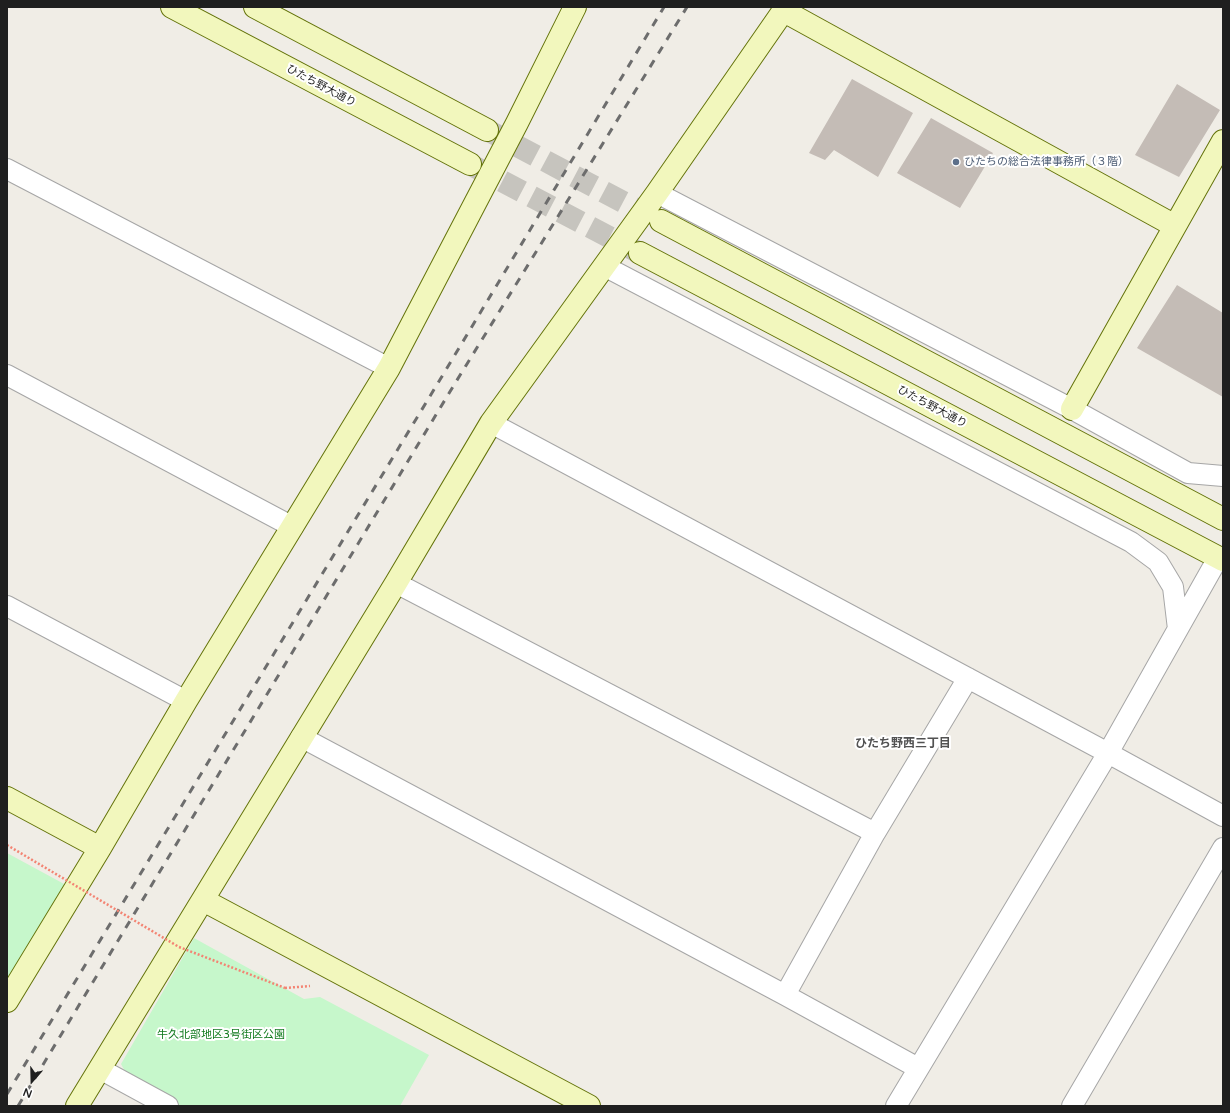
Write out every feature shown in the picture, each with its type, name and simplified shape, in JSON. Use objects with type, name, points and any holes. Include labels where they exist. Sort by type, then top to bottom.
[{"type":"street","name":"ひたち野大通り","points":[[172,7],[470,164]]},
{"type":"street","points":[[255,7],[487,130]]},
{"type":"street","points":[[7,1001],[100,848],[186,701],[389,368],[517,123],[575,7]]},
{"type":"street","points":[[77,1106],[396,583],[491,423],[604,266],[785,9],[1174,226]]},
{"type":"street","points":[[1072,409],[1223,141]]},
{"type":"street","points":[[7,169],[389,368]]},
{"type":"street","points":[[656,192],[1072,409],[1188,473],[1223,476]]},
{"type":"street","points":[[661,221],[1223,519]]},
{"type":"street","name":"ひたち野大通り","points":[[640,254],[1221,559]]},
{"type":"street","points":[[604,266],[1131,542],[1158,562],[1173,587],[1178,629]]},
{"type":"street","points":[[7,375],[293,527]]},
{"type":"street","points":[[491,423],[1223,816]]},
{"type":"street","points":[[896,1106],[1108,753],[1178,629],[1221,559]]},
{"type":"street","points":[[396,583],[875,833]]},
{"type":"street","points":[[7,606],[186,701]]},
{"type":"street","points":[[785,995],[875,833],[968,678]]},
{"type":"street","points":[[301,737],[785,995],[918,1068]]},
{"type":"street","points":[[7,798],[100,848]]},
{"type":"street","points":[[1072,1106],[1223,848]]},
{"type":"street","points":[[203,900],[589,1106]]},
{"type":"street","points":[[100,1069],[168,1106]]},
{"type":"path","points":[[7,845],[179,947],[285,988]]},
{"type":"green space","points":[[7,853],[66,885],[7,983]]},
{"type":"green space","name":"牛久北部地区3号街区公園","points":[[194,938],[304,999],[320,997],[429,1055],[400,1106],[181,1106],[129,1079],[121,1064]]},
{"type":"building","points":[[852,79],[913,113],[878,177],[834,150],[825,160],[809,153]]},
{"type":"building","points":[[1177,84],[1220,110],[1179,177],[1135,155]]},
{"type":"building","points":[[931,118],[993,153],[960,208],[897,173]]},
{"type":"building","points":[[1177,285],[1223,313],[1223,397],[1137,348]]},
{"type":"tunnel","points":[[487,130],[659,221]]},
{"type":"tunnel","points":[[473,166],[638,252]]},
{"type":"railway","points":[[7,1094],[664,7]]},
{"type":"railway","points":[[18,1106],[454,385],[687,7]]},
{"type":"place","name":"ひたちの総合法律事務所（３階）","points":[[956,162]]},
{"type":"district","name":"ひたち野西三丁目","points":[[903,744]]}]
